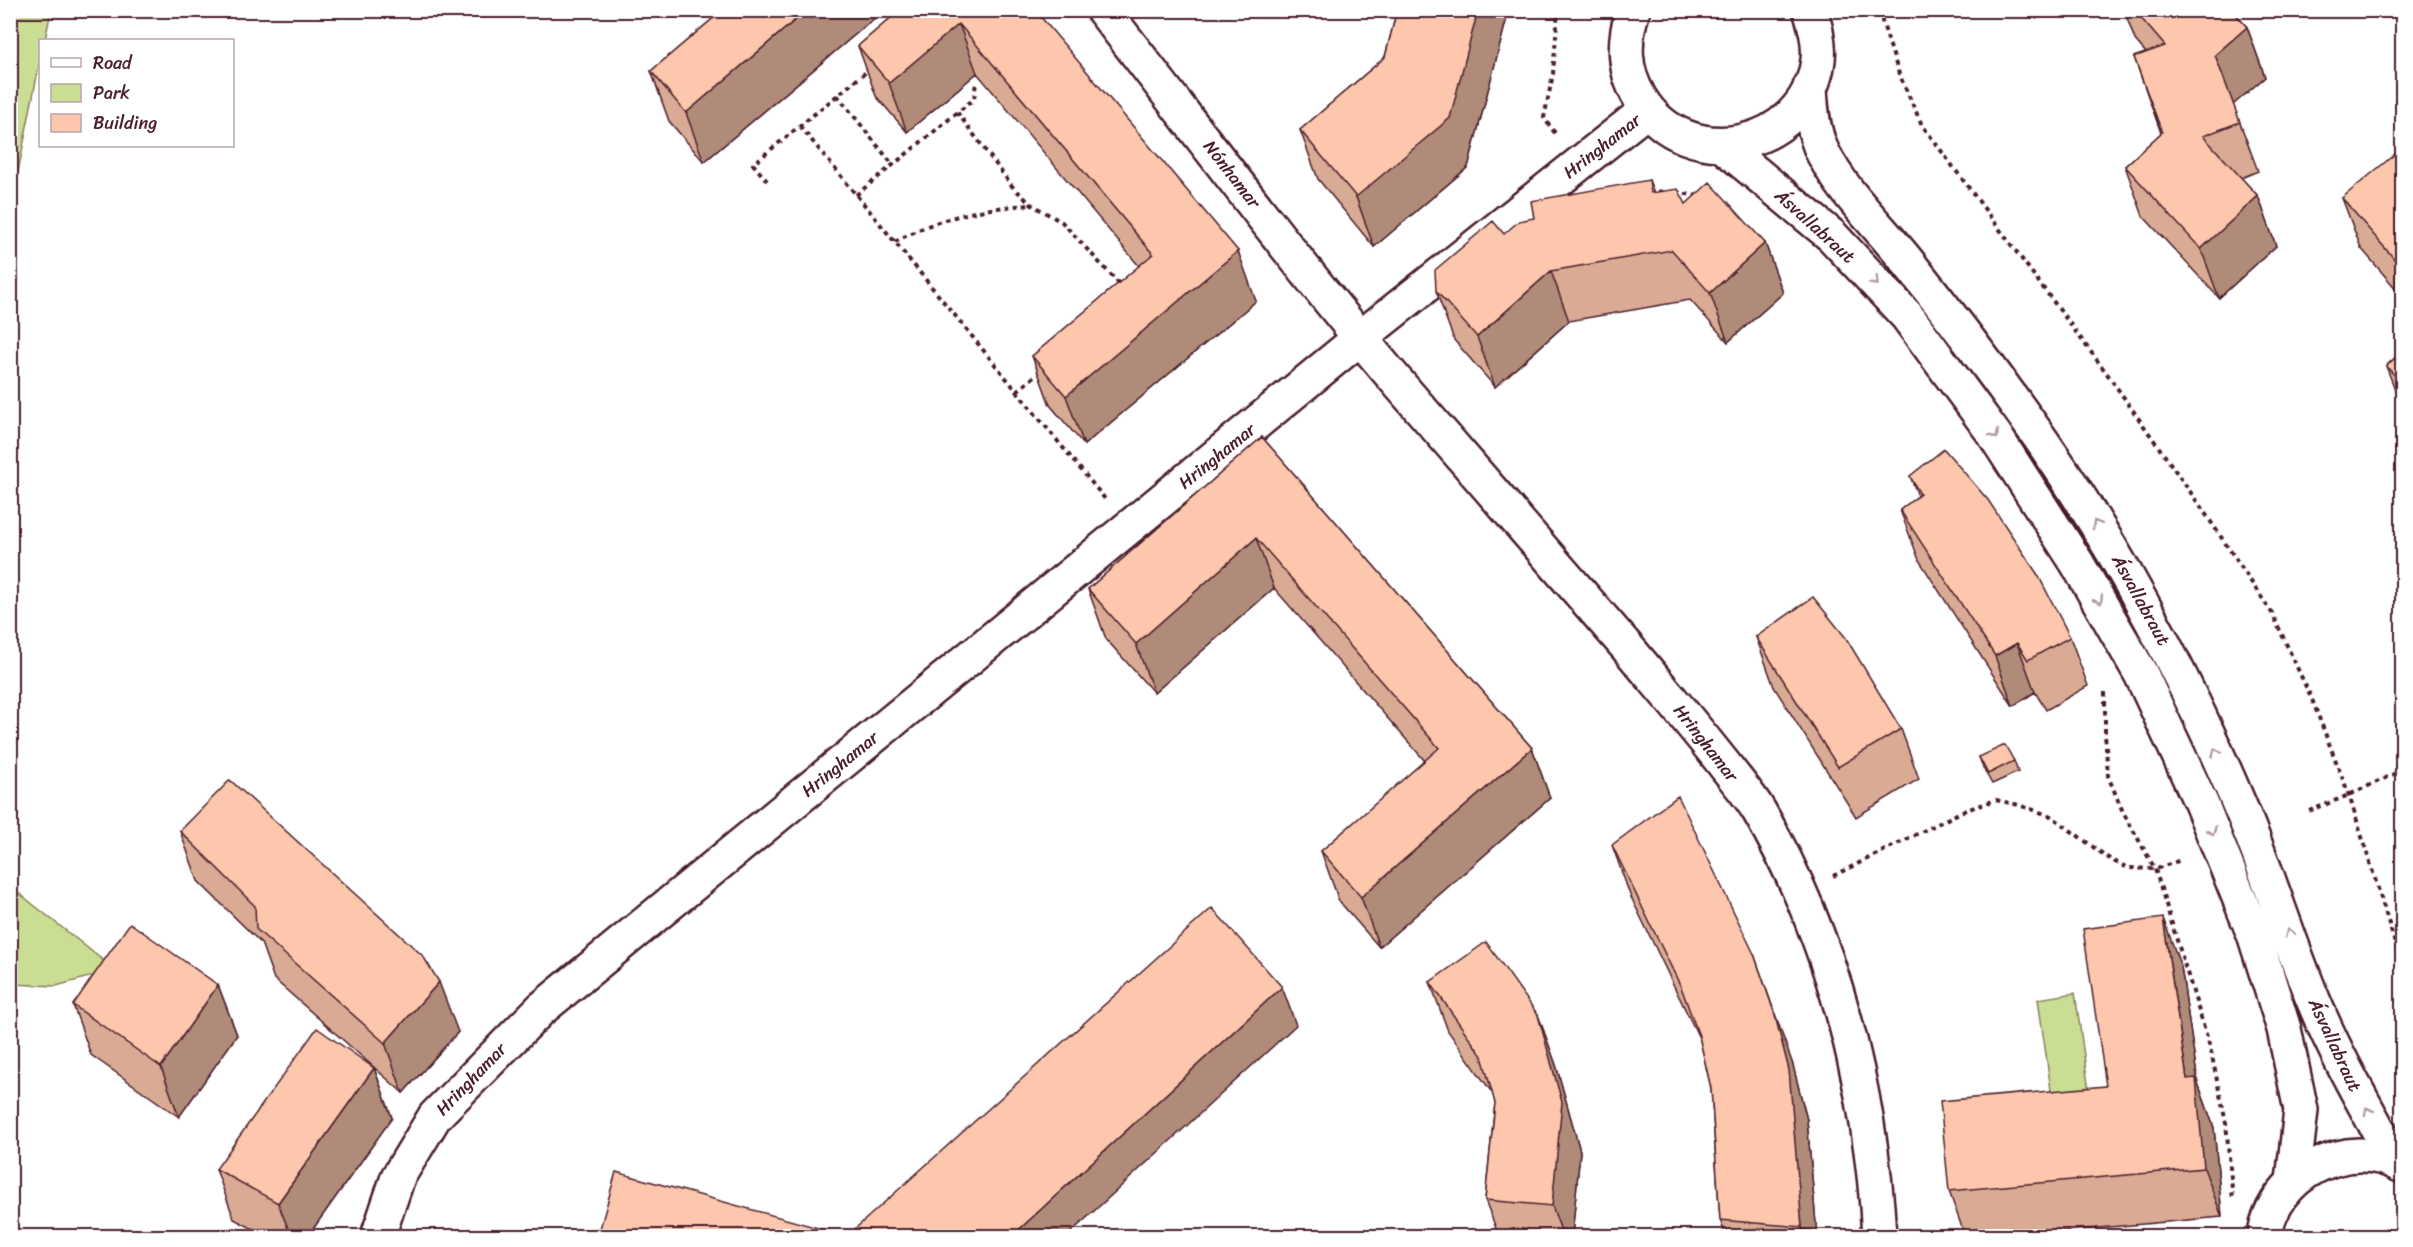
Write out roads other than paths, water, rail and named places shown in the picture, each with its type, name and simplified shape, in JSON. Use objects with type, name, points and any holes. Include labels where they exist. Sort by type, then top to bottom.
[{"type":"street","name":"Nónhamar","points":[[1103,10],[1360,338]]},
{"type":"street","points":[[1633,10],[1626,31],[1626,59],[1633,86],[1647,110],[1668,129],[1694,141],[1722,145],[1749,141],[1775,129],[1796,111],[1810,87],[1818,60],[1817,33],[1810,10]]},
{"type":"street","name":"Ásvallabraut","points":[[1810,87],[1811,115],[1822,151],[1852,199],[1905,259],[1999,380],[2054,456],[2128,576],[2187,686],[2240,806],[2314,1001],[2342,1065],[2399,1164]]},
{"type":"street","name":"Hringhamar","points":[[378,1236],[398,1177],[435,1116],[541,1009],[1360,338],[1647,110]]},
{"type":"street","name":"Ásvallabraut","points":[[1722,145],[1832,236],[1907,315],[1994,434],[2077,563],[2141,674],[2209,824],[2254,937],[2284,1029],[2301,1110],[2294,1181]]},
{"type":"street","name":"Hringhamar","points":[[1360,338],[1689,720],[1757,807],[1800,892],[1833,977],[1851,1041],[1877,1196],[1879,1236]]},
{"type":"street","points":[[2265,1236],[2266,1226],[2277,1202],[2294,1181],[2316,1166],[2342,1157],[2370,1155],[2399,1164]]}]
